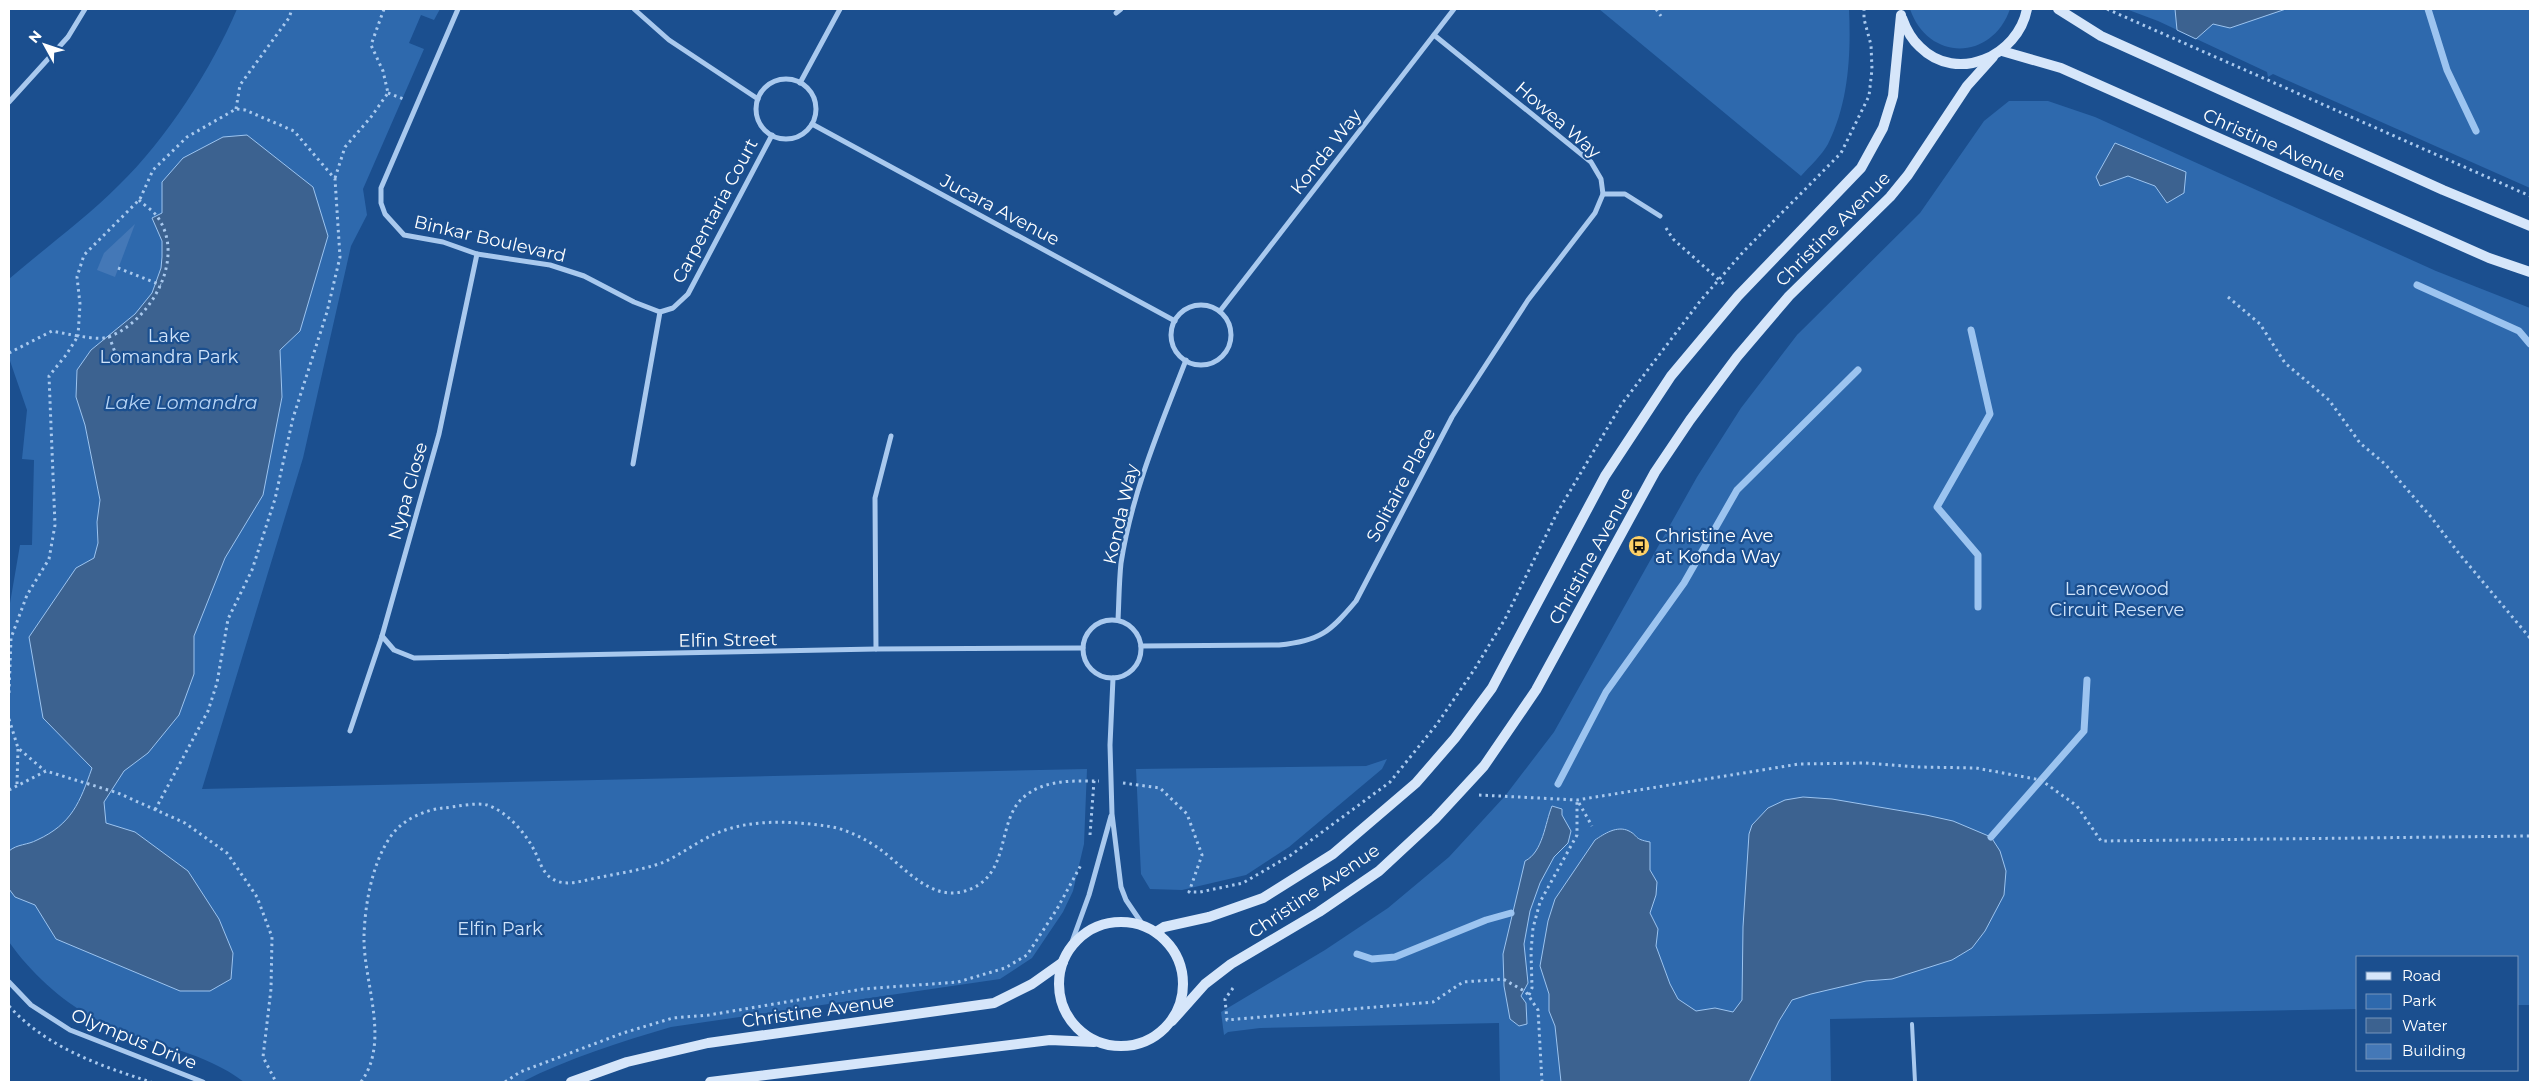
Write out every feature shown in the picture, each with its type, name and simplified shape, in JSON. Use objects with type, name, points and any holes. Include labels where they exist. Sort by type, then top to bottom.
[{"type":"main road","points":[[1900,12],[1908,33],[1920,48],[1937,58],[1955,64],[1974,63],[1993,57],[2002,51],[2016,37],[2025,19],[2027,9]]},
{"type":"main road","name":"Christine Avenue","points":[[2058,9],[2101,36],[2443,190],[2530,226]]},
{"type":"main road","name":"Christine Avenue","points":[[1156,932],[1164,927],[1209,917],[1263,898],[1333,854],[1416,783],[1455,738],[1492,688],[1605,476],[1671,376],[1738,296],[1847,185],[1872,151],[1884,128],[1893,96],[1900,12]]},
{"type":"main road","name":"Christine Avenue","points":[[2002,51],[2061,68],[2489,258],[2530,272]]},
{"type":"main road","name":"Christine Avenue","points":[[1172,1021],[1205,984],[1231,964],[1319,912],[1379,871],[1459,796],[1484,766],[1520,716],[1656,472],[1690,420],[1737,357],[1789,296],[1890,197],[1919,160],[1963,92],[1993,57]]},
{"type":"main road","points":[[710,1082],[1050,1040],[1098,1042],[1126,1047],[1147,1042],[1164,1030],[1172,1021],[1181,1003],[1184,983],[1181,963],[1171,946],[1156,932],[1144,925],[1123,922],[1102,924],[1083,934],[1069,950],[1063,962],[1059,981],[1061,1000],[1068,1018],[1081,1033],[1098,1042]]},
{"type":"main road","name":"Christine Avenue","points":[[572,1082],[627,1062],[708,1043],[994,1003],[1032,984],[1063,962]]},
{"type":"street","points":[[9,102],[68,37],[85,9]]},
{"type":"street","name":"Binkar Boulevard","points":[[458,9],[381,188],[385,214],[404,235],[443,242],[477,254],[550,265],[584,276],[634,302],[660,312]]},
{"type":"street","points":[[634,9],[668,40],[758,99]]},
{"type":"street","points":[[800,83],[840,9]]},
{"type":"street","points":[[1116,13],[1121,9]]},
{"type":"street","name":"Konda Way","points":[[1220,311],[1454,9]]},
{"type":"street","name":"Howea Way","points":[[1434,34],[1591,162],[1601,179],[1603,194]]},
{"type":"street","points":[[780,80],[800,83],[813,96],[816,115],[812,124],[799,136],[790,139],[772,136],[760,124],[757,116],[758,99],[771,84],[780,80]]},
{"type":"street","name":"Jucara Avenue","points":[[812,124],[1174,321]]},
{"type":"street","name":"Carpentaria Court","points":[[660,312],[673,308],[688,294],[772,136]]},
{"type":"street","points":[[1603,194],[1625,194],[1660,216]]},
{"type":"street","name":"Solitaire Place","points":[[1141,646],[1279,645],[1300,643],[1320,636],[1340,620],[1356,601],[1452,417],[1528,300],[1595,213],[1603,194]]},
{"type":"street","name":"Nypa Close","points":[[350,731],[382,636],[439,434],[477,254]]},
{"type":"street","points":[[1195,305],[1212,307],[1220,311],[1230,328],[1231,337],[1222,355],[1205,364],[1186,360],[1174,348],[1172,329],[1174,321],[1187,308],[1195,305]]},
{"type":"street","points":[[633,464],[660,312]]},
{"type":"street","name":"Konda Way","points":[[1118,620],[1121,564],[1132,509],[1145,465],[1186,360]]},
{"type":"street","points":[[876,650],[875,498],[891,436]]},
{"type":"street","points":[[1110,620],[1118,620],[1134,629],[1141,646],[1141,656],[1131,671],[1113,678],[1096,672],[1085,658],[1083,648],[1084,640],[1094,626],[1110,620]]},
{"type":"street","name":"Elfin Street","points":[[382,636],[394,650],[414,658],[1083,648]]},
{"type":"street","points":[[1113,678],[1110,745],[1112,814],[1121,887],[1126,900],[1144,925]]},
{"type":"street","points":[[1069,950],[1089,894],[1112,814]]},
{"type":"street","name":"Olympus Drive","points":[[9,982],[32,1005],[70,1030],[203,1082]]},
{"type":"lane","points":[[1912,1024],[1915,1082]]},
{"type":"path","points":[[236,109],[240,85],[289,18],[292,9]]},
{"type":"path","points":[[155,810],[208,711],[217,683],[228,619],[252,570],[275,500],[293,418],[327,312],[340,257],[335,179],[345,147],[371,117],[388,93],[384,71],[371,44],[384,9]]},
{"type":"path","points":[[1656,9],[1662,16]]},
{"type":"path","points":[[361,1082],[374,1050],[374,1021],[364,937],[369,895],[377,866],[391,836],[408,820],[435,809],[485,804],[501,812],[521,830],[549,877],[567,883],[662,863],[715,834],[742,824],[794,822],[830,826],[849,832],[879,848],[915,878],[938,891],[952,893],[964,891],[983,883],[993,869],[1012,814],[1024,796],[1057,781],[1111,781],[1160,788],[1187,814],[1202,855],[1189,892],[1200,892],[1243,882],[1283,860],[1390,782],[1437,724],[1474,670],[1505,619],[1557,513],[1621,405],[1719,280],[1841,153],[1869,96],[1872,69],[1871,45],[1864,19],[1864,9]]},
{"type":"path","points":[[2107,9],[2530,196]]},
{"type":"path","points":[[388,93],[416,104]]},
{"type":"path","points":[[9,694],[11,638],[27,595],[49,559],[55,525],[49,376],[78,336],[80,304],[77,276],[84,255],[139,200],[154,170],[187,137],[236,109],[246,110],[294,131],[335,179]]},
{"type":"path","points":[[9,353],[52,331],[78,336],[108,337],[141,316],[161,285],[166,272],[166,240],[156,216],[139,200]]},
{"type":"path","points":[[1660,216],[1673,239],[1738,296]]},
{"type":"path","points":[[118,268],[161,285]]},
{"type":"path","points":[[2228,297],[2260,324],[2284,363],[2328,400],[2360,443],[2385,464],[2530,638]]},
{"type":"path","points":[[108,337],[120,366]]},
{"type":"path","points":[[9,718],[18,748],[17,784]]},
{"type":"path","points":[[18,748],[46,772],[118,794],[155,810],[185,824],[227,853],[258,897],[272,937],[271,989],[263,1057],[276,1082]]},
{"type":"path","points":[[1459,796],[1494,794],[1577,800],[1799,764],[1865,763],[1976,768],[2041,780],[2076,806],[2101,841],[2530,836]]},
{"type":"path","points":[[9,790],[17,784],[46,772]]},
{"type":"path","points":[[1089,844],[1094,781]]},
{"type":"path","points":[[1577,800],[1592,826]]},
{"type":"path","points":[[1529,996],[1532,988],[1531,951],[1533,928],[1548,886],[1577,835],[1577,800]]},
{"type":"path","points":[[505,1082],[520,1072],[623,1033],[673,1018],[709,1015],[863,989],[958,982],[1005,968],[1026,956],[1057,910],[1083,862]]},
{"type":"path","points":[[1233,988],[1225,999],[1227,1020],[1433,1002],[1462,982],[1503,979],[1526,992],[1538,1010],[1542,1082]]},
{"type":"path","points":[[9,1006],[42,1035],[68,1050],[104,1067],[151,1082]]},
{"type":"green space","points":[[237,9],[440,9],[434,20],[421,15],[409,43],[424,49],[363,189],[367,215],[351,246],[303,458],[202,789],[1087,769],[1084,844],[1073,891],[1063,912],[1032,958],[1000,979],[671,1027],[576,1058],[522,1082],[244,1082],[213,1063],[127,1033],[95,1019],[54,991],[19,955],[9,942],[9,609],[20,545],[32,545],[34,460],[22,459],[27,410],[9,358],[9,279],[106,198],[154,147],[201,79],[227,32]]},
{"type":"green space","points":[[1599,9],[1849,9],[1850,43],[1847,78],[1840,112],[1828,144],[1801,176]]},
{"type":"green space","points":[[1910,9],[2010,9],[2001,26],[1989,38],[1975,46],[1960,48],[1945,46],[1931,39],[1919,26]]},
{"type":"green space","points":[[2126,9],[2530,9],[2530,188],[2273,74],[2268,77],[2267,72],[2158,21]]},
{"type":"green space","name":"Lancewood Circuit Reserve","points":[[2009,101],[2048,101],[2095,117],[2436,271],[2530,308],[2530,1005],[2519,1005],[2519,956],[2356,956],[2356,1009],[1830,1019],[1831,1082],[1500,1082],[1499,1023],[1260,1028],[1228,1032],[1224,1035],[1221,1012],[1325,950],[1388,908],[1449,857],[1505,796],[1554,732],[1697,477],[1741,408],[1797,335],[1920,213],[1984,121]]},
{"type":"green space","points":[[1387,759],[1382,769],[1289,847],[1246,875],[1182,890],[1150,889],[1141,874],[1136,769],[1366,766]]},
{"type":"water","points":[[2175,9],[2286,9],[2230,28],[2213,24],[2196,39],[2177,30]]},
{"type":"water","name":"Lake Lomandra","points":[[247,135],[313,187],[328,236],[300,331],[280,350],[282,397],[263,495],[225,558],[194,636],[194,674],[179,715],[148,753],[124,771],[104,802],[106,823],[135,832],[188,871],[219,919],[233,953],[231,979],[210,991],[180,991],[56,939],[35,905],[15,897],[9,889],[9,851],[49,834],[67,819],[79,802],[92,768],[43,718],[29,637],[76,568],[94,558],[98,543],[97,522],[100,500],[85,425],[76,397],[77,370],[91,350],[135,314],[152,293],[161,268],[162,241],[152,218],[162,213],[162,182],[183,158],[223,137]]},
{"type":"water","points":[[2115,143],[2186,172],[2184,193],[2167,203],[2155,186],[2128,176],[2100,186],[2096,177]]},
{"type":"water","points":[[1803,797],[1832,799],[1926,815],[1953,821],[1991,837],[2000,851],[2006,871],[2004,895],[1985,931],[1972,948],[1952,960],[1892,979],[1866,981],[1792,1000],[1779,1021],[1749,1082],[1561,1082],[1555,1026],[1549,1011],[1549,994],[1540,966],[1548,921],[1555,899],[1595,840],[1611,831],[1624,829],[1639,839],[1650,842],[1650,870],[1657,882],[1656,895],[1650,913],[1658,929],[1656,946],[1670,984],[1678,999],[1696,1011],[1715,1008],[1733,1012],[1742,1000],[1743,927],[1749,834],[1752,825],[1768,808],[1785,800]]},
{"type":"water","points":[[1552,806],[1562,809],[1562,815],[1571,831],[1568,843],[1554,857],[1540,883],[1530,911],[1524,944],[1528,983],[1521,996],[1526,1003],[1527,1024],[1519,1026],[1510,1019],[1504,986],[1503,954],[1525,861],[1531,857],[1540,844]]},
{"type":"building","points":[[135,224],[115,277],[97,270],[104,253]]},
{"type":"waterway","points":[[2428,9],[2447,70],[2476,131]]},
{"type":"waterway","points":[[2417,285],[2519,331],[2530,344]]},
{"type":"waterway","points":[[1971,330],[1990,414],[1937,507],[1978,555],[1978,607]]},
{"type":"waterway","points":[[1558,784],[1606,692],[1684,583],[1737,490],[1858,370]]},
{"type":"waterway","points":[[1991,837],[2084,731],[2087,680]]},
{"type":"waterway","points":[[1357,954],[1372,959],[1395,957],[1486,920],[1511,913]]},
{"type":"place","name":"Christine Ave at Konda Way","points":[[1639,546]]},
{"type":"park label","name":"Lake Lomandra Park","points":[[169,346]]},
{"type":"park label","name":"Elfin Park","points":[[500,929]]}]
